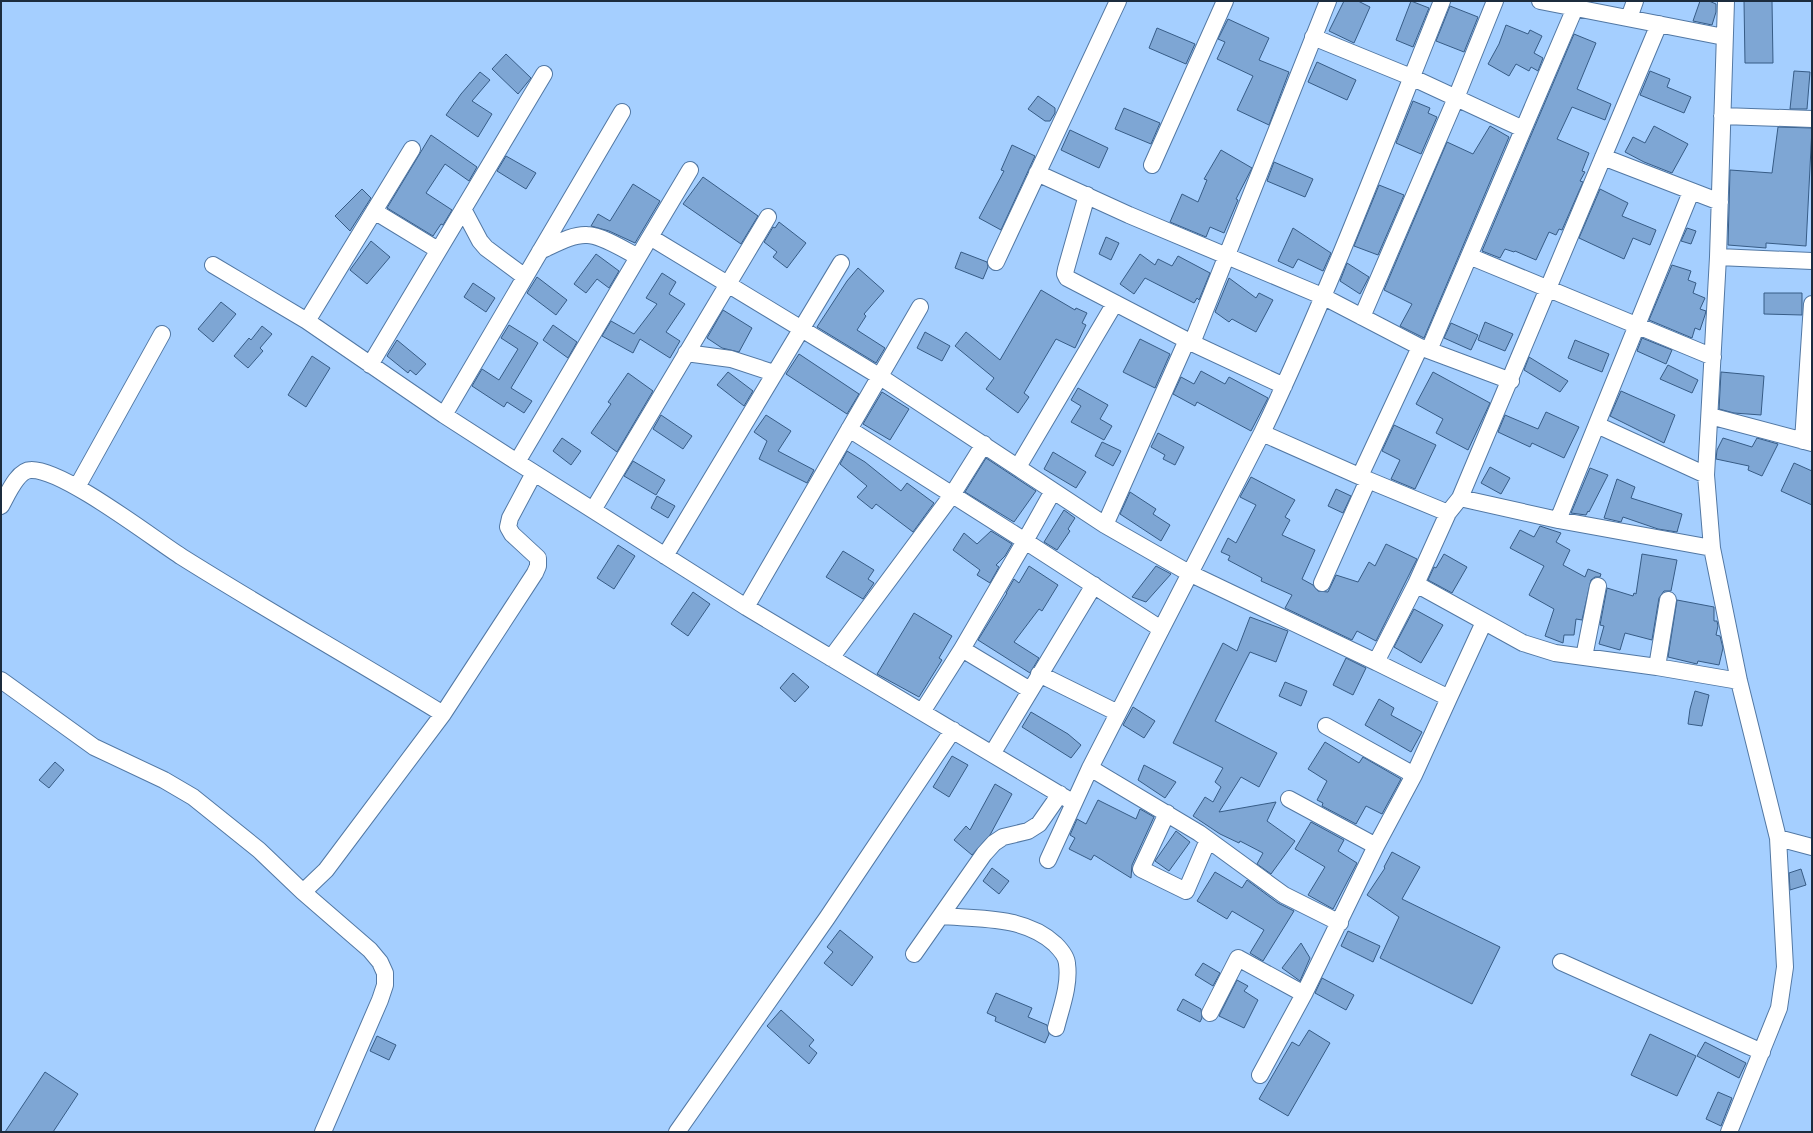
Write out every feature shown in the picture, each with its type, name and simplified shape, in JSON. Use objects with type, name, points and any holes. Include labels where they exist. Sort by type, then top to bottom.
[{"type":"street","points":[[996,262],[1118,1]]},
{"type":"street","points":[[1152,165],[1225,1]]},
{"type":"street","points":[[1105,525],[1190,342],[1328,1]]},
{"type":"street","points":[[1048,860],[1090,768],[1160,629],[1262,433],[1284,386],[1442,1]]},
{"type":"street","points":[[1362,317],[1456,98],[1495,1]]},
{"type":"street","points":[[1540,1],[1566,4],[1724,37]]},
{"type":"street","points":[[1629,18],[1635,1]]},
{"type":"street","points":[[1726,1],[1718,257],[1706,474],[1712,548],[1739,681],[1778,838],[1784,967],[1780,1008],[1729,1132]]},
{"type":"street","points":[[1322,583],[1364,478],[1470,256],[1524,129],[1566,4]]},
{"type":"street","points":[[1376,662],[1416,584],[1448,513],[1460,498],[1511,381],[1548,288],[1659,24]]},
{"type":"street","points":[[1313,37],[1411,77],[1524,129]]},
{"type":"street","points":[[370,365],[544,74]]},
{"type":"street","points":[[444,416],[622,112]]},
{"type":"street","points":[[1722,116],[1812,119]]},
{"type":"street","points":[[307,321],[412,149]]},
{"type":"street","points":[[1603,157],[1720,202]]},
{"type":"street","points":[[517,462],[690,170]]},
{"type":"street","points":[[1037,173],[1129,215],[1322,296],[1425,348],[1511,381]]},
{"type":"street","points":[[1558,520],[1691,192]]},
{"type":"street","points":[[1087,195],[1065,274],[1073,282],[1190,342],[1284,386]]},
{"type":"street","points":[[464,209],[480,241],[486,248],[525,277]]},
{"type":"street","points":[[374,211],[438,250]]},
{"type":"street","points":[[593,510],[727,283],[768,217]]},
{"type":"street","points":[[540,251],[570,239],[587,235],[595,236],[638,257]]},
{"type":"street","points":[[650,237],[880,376],[1105,525],[1189,573],[1449,698]]},
{"type":"street","points":[[1470,256],[1713,357]]},
{"type":"street","points":[[1718,257],[1812,261]]},
{"type":"street","points":[[665,556],[841,263]]},
{"type":"street","points":[[213,265],[307,321],[444,416],[746,607],[1074,803]]},
{"type":"street","points":[[1018,467],[1115,303]]},
{"type":"street","points":[[1710,416],[1808,442],[1812,304]]},
{"type":"street","points":[[746,607],[920,308]]},
{"type":"street","points":[[77,487],[162,334]]},
{"type":"street","points":[[686,353],[731,359],[774,373]]},
{"type":"street","points":[[1597,425],[1706,474]]},
{"type":"street","points":[[849,429],[1094,585],[1160,629]]},
{"type":"street","points":[[1262,433],[1448,513]]},
{"type":"street","points":[[831,658],[952,495],[984,444]]},
{"type":"street","points":[[1,506],[21,474],[29,470],[40,471],[77,487],[182,557],[443,714]]},
{"type":"street","points":[[303,892],[331,864],[443,714],[535,573],[538,566],[538,558],[512,534],[508,527],[510,518],[534,473]]},
{"type":"street","points":[[922,712],[962,649],[1053,491]]},
{"type":"street","points":[[1460,498],[1558,520],[1712,548]]},
{"type":"street","points":[[1416,584],[1523,643],[1555,653],[1657,666],[1739,681]]},
{"type":"street","points":[[992,754],[1094,585]]},
{"type":"street","points":[[1584,657],[1598,586]]},
{"type":"street","points":[[1657,666],[1668,600]]},
{"type":"street","points":[[1260,1075],[1304,994],[1340,923],[1376,846],[1414,775],[1484,622]]},
{"type":"street","points":[[962,649],[1030,690]]},
{"type":"street","points":[[1039,674],[1118,713]]},
{"type":"street","points":[[1,680],[94,747],[164,780],[193,797],[259,850],[303,892],[370,950],[380,962],[385,974],[385,985],[380,1000],[323,1132]]},
{"type":"street","points":[[1326,726],[1414,775]]},
{"type":"street","points":[[677,1132],[827,918],[953,730]]},
{"type":"street","points":[[1090,768],[1167,813],[1208,840],[1284,895],[1340,923]]},
{"type":"street","points":[[914,954],[994,843],[1003,837],[1028,831],[1038,824],[1060,794]]},
{"type":"street","points":[[1289,799],[1376,846]]},
{"type":"street","points":[[1167,813],[1142,868],[1186,891],[1208,840]]},
{"type":"street","points":[[1778,838],[1812,847]]},
{"type":"street","points":[[941,916],[998,920],[1030,928],[1050,939],[1061,950],[1068,963],[1067,982],[1056,1028]]},
{"type":"street","points":[[1210,1013],[1238,958],[1304,994]]},
{"type":"street","points":[[1561,962],[1762,1052]]},
{"type":"building","points":[[1344,1],[1358,1],[1370,7],[1354,43],[1329,31]]},
{"type":"building","points":[[1411,1],[1429,8],[1413,47],[1396,40]]},
{"type":"building","points":[[1700,1],[1709,1],[1716,4],[1716,12],[1712,25],[1693,21]]},
{"type":"building","points":[[1744,1],[1772,1],[1773,63],[1745,63]]},
{"type":"building","points":[[1450,6],[1478,17],[1464,52],[1436,41]]},
{"type":"building","points":[[1228,19],[1269,38],[1259,60],[1289,72],[1269,125],[1237,110],[1253,76],[1217,59],[1225,42],[1218,39]]},
{"type":"building","points":[[1506,25],[1528,34],[1530,30],[1542,36],[1534,53],[1543,58],[1538,71],[1531,67],[1529,71],[1516,64],[1509,76],[1488,64],[1499,44]]},
{"type":"building","points":[[1157,28],[1195,44],[1186,64],[1149,48]]},
{"type":"building","points":[[1574,34],[1596,43],[1577,89],[1611,104],[1605,120],[1572,107],[1557,139],[1589,153],[1582,171],[1585,172],[1580,181],[1583,182],[1562,230],[1559,229],[1556,235],[1549,232],[1536,260],[1515,251],[1505,249],[1500,258],[1482,251]]},
{"type":"building","points":[[506,54],[531,78],[518,94],[492,69]]},
{"type":"building","points":[[1317,62],[1356,80],[1347,100],[1308,82]]},
{"type":"building","points":[[1650,71],[1670,79],[1667,87],[1691,97],[1684,113],[1640,95]]},
{"type":"building","points":[[1794,71],[1810,72],[1807,109],[1790,109]]},
{"type":"building","points":[[480,72],[490,80],[472,101],[492,114],[478,137],[446,115],[461,94]]},
{"type":"building","points":[[1038,96],[1055,108],[1055,113],[1050,121],[1045,121],[1028,109]]},
{"type":"building","points":[[1413,101],[1430,108],[1428,113],[1437,117],[1421,154],[1396,143]]},
{"type":"building","points":[[1124,108],[1160,123],[1151,144],[1115,129]]},
{"type":"building","points":[[1490,126],[1509,137],[1424,338],[1400,326],[1412,304],[1384,290],[1447,142],[1473,154]]},
{"type":"building","points":[[1654,126],[1688,144],[1672,173],[1644,162],[1625,152],[1633,137],[1645,143]]},
{"type":"building","points":[[1778,127],[1812,128],[1806,246],[1766,243],[1766,248],[1728,245],[1730,170],[1772,173]]},
{"type":"building","points":[[1070,130],[1108,148],[1099,168],[1061,150]]},
{"type":"building","points":[[431,135],[477,167],[469,181],[445,164],[426,193],[452,210],[443,225],[441,224],[433,236],[387,208]]},
{"type":"building","points":[[1012,145],[1035,156],[1001,230],[979,218],[1004,171],[1001,170]]},
{"type":"building","points":[[1221,150],[1252,168],[1236,199],[1238,200],[1224,233],[1210,227],[1206,237],[1170,222],[1182,194],[1198,202],[1207,180],[1204,179]]},
{"type":"building","points":[[506,156],[536,173],[526,189],[497,171]]},
{"type":"building","points":[[1274,162],[1313,179],[1305,197],[1267,181]]},
{"type":"building","points":[[703,177],[758,216],[741,244],[683,204]]},
{"type":"building","points":[[633,184],[660,201],[635,243],[609,231],[591,226],[598,214],[610,221]]},
{"type":"building","points":[[1379,185],[1404,195],[1378,255],[1354,246]]},
{"type":"building","points":[[362,189],[371,198],[350,231],[335,216]]},
{"type":"building","points":[[1600,189],[1628,203],[1622,216],[1656,230],[1650,245],[1633,238],[1624,259],[1579,238]]},
{"type":"building","points":[[779,222],[806,243],[787,268],[773,257],[777,252],[764,242],[773,227],[775,228]]},
{"type":"building","points":[[1293,228],[1331,253],[1323,271],[1298,259],[1293,268],[1278,261]]},
{"type":"building","points":[[1687,228],[1696,231],[1691,244],[1681,241]]},
{"type":"building","points":[[1106,237],[1119,243],[1111,260],[1099,254]]},
{"type":"building","points":[[371,241],[390,257],[367,284],[350,270]]},
{"type":"building","points":[[961,252],[987,262],[988,267],[983,279],[955,268]]},
{"type":"building","points":[[596,254],[619,271],[609,288],[597,279],[586,293],[574,284]]},
{"type":"building","points":[[1140,254],[1155,265],[1158,259],[1172,266],[1178,256],[1210,273],[1199,300],[1197,298],[1194,303],[1145,278],[1134,294],[1120,284]]},
{"type":"building","points":[[1347,263],[1369,277],[1360,294],[1340,281]]},
{"type":"building","points":[[1672,265],[1691,271],[1688,280],[1696,283],[1693,293],[1705,298],[1700,309],[1706,311],[1705,315],[1700,330],[1695,328],[1692,338],[1649,320]]},
{"type":"building","points":[[858,268],[884,291],[864,314],[866,316],[857,330],[885,348],[876,363],[817,327],[847,281]]},
{"type":"building","points":[[662,273],[676,282],[669,294],[685,304],[666,332],[680,341],[670,358],[640,339],[633,353],[602,336],[611,321],[634,334],[657,304],[646,298]]},
{"type":"building","points":[[537,277],[567,300],[556,315],[527,293]]},
{"type":"building","points":[[1229,278],[1256,298],[1259,293],[1273,300],[1256,332],[1232,319],[1229,322],[1215,312]]},
{"type":"building","points":[[473,283],[495,298],[486,312],[464,297]]},
{"type":"building","points":[[1041,290],[1075,310],[1076,308],[1087,313],[1082,323],[1086,325],[1075,348],[1056,339],[1024,393],[1029,397],[1018,413],[986,389],[994,378],[955,346],[966,332],[1000,360]]},
{"type":"building","points":[[1764,293],[1802,293],[1802,315],[1764,314]]},
{"type":"building","points":[[221,302],[236,314],[213,342],[198,329]]},
{"type":"building","points":[[723,310],[752,328],[739,352],[722,348],[707,338]]},
{"type":"building","points":[[1485,322],[1513,334],[1505,351],[1478,340]]},
{"type":"building","points":[[1451,323],[1478,335],[1471,350],[1444,338]]},
{"type":"building","points":[[509,325],[538,343],[511,388],[532,401],[524,413],[507,402],[504,407],[472,386],[482,369],[499,380],[518,349],[501,338]]},
{"type":"building","points":[[553,325],[577,342],[568,358],[543,340]]},
{"type":"building","points":[[262,326],[272,334],[260,348],[263,351],[248,368],[234,356],[249,338],[251,340]]},
{"type":"building","points":[[925,332],[950,346],[942,361],[917,348]]},
{"type":"building","points":[[1642,338],[1672,350],[1666,364],[1637,351]]},
{"type":"building","points":[[1140,339],[1170,354],[1155,388],[1123,372]]},
{"type":"building","points":[[397,340],[426,364],[416,375],[410,370],[408,373],[387,356]]},
{"type":"building","points":[[1575,340],[1609,354],[1602,372],[1568,358]]},
{"type":"building","points":[[799,354],[859,394],[847,414],[786,374]]},
{"type":"building","points":[[312,356],[330,368],[306,407],[288,395]]},
{"type":"building","points":[[1529,357],[1568,381],[1560,392],[1524,370]]},
{"type":"building","points":[[1668,365],[1698,380],[1692,393],[1660,379]]},
{"type":"building","points":[[1201,371],[1225,384],[1229,377],[1268,398],[1251,431],[1197,402],[1195,406],[1173,394],[1181,377],[1194,384]]},
{"type":"building","points":[[728,372],[753,391],[744,406],[717,385]]},
{"type":"building","points":[[1433,372],[1490,403],[1468,450],[1436,433],[1443,419],[1416,404]]},
{"type":"building","points":[[1721,372],[1764,376],[1761,415],[1734,413],[1719,409]]},
{"type":"building","points":[[628,373],[653,391],[617,452],[591,433],[611,404],[608,402]]},
{"type":"building","points":[[1078,388],[1108,405],[1100,419],[1112,426],[1104,440],[1071,422],[1081,406],[1071,400]]},
{"type":"building","points":[[1621,391],[1675,415],[1664,443],[1610,416]]},
{"type":"building","points":[[882,392],[909,409],[890,440],[863,424]]},
{"type":"building","points":[[1546,412],[1579,427],[1564,458],[1532,443],[1530,447],[1498,432],[1505,415],[1538,429]]},
{"type":"building","points":[[661,415],[692,436],[683,449],[653,429]]},
{"type":"building","points":[[766,415],[791,431],[778,451],[814,470],[807,483],[759,459],[767,441],[754,432]]},
{"type":"building","points":[[1394,425],[1436,445],[1415,489],[1391,479],[1400,460],[1382,451]]},
{"type":"building","points":[[1158,433],[1184,447],[1175,465],[1163,459],[1165,455],[1151,447]]},
{"type":"building","points":[[562,438],[581,451],[571,465],[553,451]]},
{"type":"building","points":[[1723,438],[1752,447],[1757,438],[1778,444],[1762,476],[1748,470],[1749,466],[1716,459],[1717,450]]},
{"type":"building","points":[[1102,442],[1121,451],[1113,466],[1095,456]]},
{"type":"building","points":[[847,451],[865,462],[901,491],[907,483],[934,503],[913,532],[876,504],[872,509],[857,497],[867,486],[840,464]]},
{"type":"building","points":[[1053,452],[1086,472],[1076,488],[1044,469]]},
{"type":"building","points":[[986,458],[1036,491],[1014,522],[965,492]]},
{"type":"building","points":[[633,461],[665,480],[656,495],[624,476]]},
{"type":"building","points":[[1794,463],[1812,471],[1812,505],[1781,491]]},
{"type":"building","points":[[1490,467],[1510,478],[1501,494],[1481,483]]},
{"type":"building","points":[[1590,468],[1608,475],[1589,512],[1588,511],[1586,515],[1571,513]]},
{"type":"building","points":[[1251,477],[1295,500],[1285,517],[1290,520],[1282,535],[1315,550],[1302,579],[1313,585],[1318,591],[1328,592],[1336,575],[1358,582],[1369,562],[1375,566],[1386,544],[1417,559],[1376,641],[1357,631],[1352,640],[1285,608],[1292,595],[1261,581],[1262,578],[1228,560],[1230,556],[1221,552],[1228,538],[1236,543],[1256,505],[1240,497]]},
{"type":"building","points":[[1617,479],[1635,487],[1631,498],[1682,514],[1677,532],[1658,529],[1623,517],[1621,522],[1604,518]]},
{"type":"building","points":[[1336,489],[1351,496],[1343,513],[1328,506]]},
{"type":"building","points":[[1130,492],[1156,509],[1153,514],[1170,525],[1161,541],[1120,514]]},
{"type":"building","points":[[657,496],[675,506],[668,518],[651,508]]},
{"type":"building","points":[[1064,510],[1075,518],[1068,529],[1070,531],[1057,550],[1044,542]]},
{"type":"building","points":[[1540,526],[1561,533],[1556,542],[1570,550],[1563,565],[1585,577],[1588,569],[1601,574],[1600,577],[1595,577],[1591,580],[1582,620],[1576,619],[1574,635],[1564,635],[1563,643],[1545,636],[1554,609],[1529,595],[1544,566],[1510,548],[1520,530],[1534,537]]},
{"type":"building","points":[[991,531],[1012,544],[1005,556],[996,565],[999,567],[990,583],[977,575],[980,570],[953,550],[964,533],[977,544]]},
{"type":"building","points":[[618,545],[635,556],[614,589],[597,578]]},
{"type":"building","points":[[843,551],[874,570],[868,579],[874,583],[863,599],[826,577]]},
{"type":"building","points":[[1444,554],[1467,567],[1452,593],[1428,580],[1434,567],[1436,568]]},
{"type":"building","points":[[1642,554],[1677,560],[1671,591],[1664,591],[1659,598],[1652,640],[1625,633],[1620,650],[1599,644],[1604,626],[1600,625],[1607,588],[1633,596],[1634,593],[1636,594]]},
{"type":"building","points":[[1029,566],[1058,585],[1042,611],[1039,609],[1014,642],[1039,658],[1030,673],[978,640],[1014,579],[1019,583]]},
{"type":"building","points":[[1156,566],[1171,574],[1146,602],[1132,597]]},
{"type":"building","points":[[693,592],[710,604],[688,636],[671,624]]},
{"type":"building","points":[[1677,600],[1714,607],[1714,621],[1717,621],[1718,626],[1716,635],[1720,636],[1723,648],[1719,665],[1698,661],[1697,664],[1668,657]]},
{"type":"building","points":[[1414,609],[1443,625],[1421,663],[1394,647]]},
{"type":"building","points":[[914,613],[952,636],[939,658],[942,660],[919,697],[877,674]]},
{"type":"building","points":[[1250,617],[1288,631],[1276,662],[1250,652],[1215,721],[1277,753],[1259,787],[1241,777],[1219,812],[1276,802],[1267,821],[1295,841],[1271,874],[1257,864],[1263,853],[1240,841],[1239,843],[1220,834],[1193,816],[1205,797],[1213,802],[1221,787],[1215,782],[1223,768],[1173,743],[1223,643],[1237,651]]},
{"type":"building","points":[[1346,658],[1366,668],[1353,695],[1333,685]]},
{"type":"building","points":[[793,673],[809,687],[795,702],[780,688]]},
{"type":"building","points":[[1285,682],[1307,691],[1301,706],[1279,696]]},
{"type":"building","points":[[1695,691],[1709,695],[1702,726],[1688,724]]},
{"type":"building","points":[[1379,699],[1394,708],[1391,715],[1422,732],[1411,752],[1365,725]]},
{"type":"building","points":[[1133,707],[1155,721],[1144,738],[1123,725]]},
{"type":"building","points":[[1031,712],[1068,734],[1081,745],[1071,758],[1022,727]]},
{"type":"building","points":[[1325,742],[1359,763],[1363,757],[1401,779],[1382,814],[1366,806],[1356,824],[1322,806],[1323,803],[1317,800],[1327,781],[1308,769]]},
{"type":"building","points":[[952,756],[968,765],[949,797],[933,787]]},
{"type":"building","points":[[55,762],[64,770],[49,788],[39,780]]},
{"type":"building","points":[[1144,765],[1176,782],[1165,798],[1138,780]]},
{"type":"building","points":[[995,784],[1012,794],[990,835],[972,855],[954,840],[966,826],[970,830]]},
{"type":"building","points":[[1098,800],[1136,819],[1140,809],[1154,817],[1132,865],[1131,878],[1094,855],[1091,860],[1069,849],[1075,838],[1070,835],[1077,819],[1086,824]]},
{"type":"building","points":[[1311,822],[1344,840],[1338,851],[1357,863],[1333,909],[1308,895],[1325,867],[1295,849]]},
{"type":"building","points":[[1176,831],[1190,842],[1169,871],[1155,861]]},
{"type":"building","points":[[1392,852],[1420,867],[1402,899],[1500,947],[1472,1004],[1380,958],[1399,917],[1367,895],[1385,868],[1384,867]]},
{"type":"building","points":[[992,868],[1009,881],[999,894],[983,881]]},
{"type":"building","points":[[1801,869],[1806,885],[1790,890],[1789,873]]},
{"type":"building","points":[[1215,872],[1242,888],[1247,880],[1278,903],[1294,911],[1263,961],[1250,953],[1264,930],[1232,911],[1227,919],[1197,901]]},
{"type":"building","points":[[840,930],[873,957],[852,986],[824,963],[833,952],[827,947]]},
{"type":"building","points":[[1348,931],[1380,946],[1373,962],[1341,946]]},
{"type":"building","points":[[1301,943],[1310,958],[1300,981],[1282,968]]},
{"type":"building","points":[[1203,963],[1220,973],[1213,986],[1195,975]]},
{"type":"building","points":[[1322,978],[1354,995],[1346,1010],[1315,993]]},
{"type":"building","points":[[1237,980],[1248,986],[1244,991],[1258,1000],[1244,1028],[1219,1016]]},
{"type":"building","points":[[996,993],[1032,1008],[1028,1017],[1047,1025],[1049,1034],[1045,1043],[995,1021],[996,1017],[987,1013]]},
{"type":"building","points":[[1183,999],[1201,1009],[1202,1018],[1200,1022],[1177,1010]]},
{"type":"building","points":[[781,1010],[814,1040],[809,1046],[817,1053],[809,1064],[767,1026]]},
{"type":"building","points":[[1309,1030],[1330,1043],[1288,1116],[1259,1099],[1292,1042],[1299,1046]]},
{"type":"building","points":[[1650,1034],[1696,1056],[1677,1096],[1631,1075]]},
{"type":"building","points":[[377,1036],[396,1045],[389,1060],[370,1051]]},
{"type":"building","points":[[1705,1042],[1746,1063],[1739,1078],[1697,1056]]},
{"type":"building","points":[[45,1072],[78,1094],[53,1132],[5,1132]]},
{"type":"building","points":[[1718,1092],[1732,1098],[1721,1126],[1706,1119]]}]
